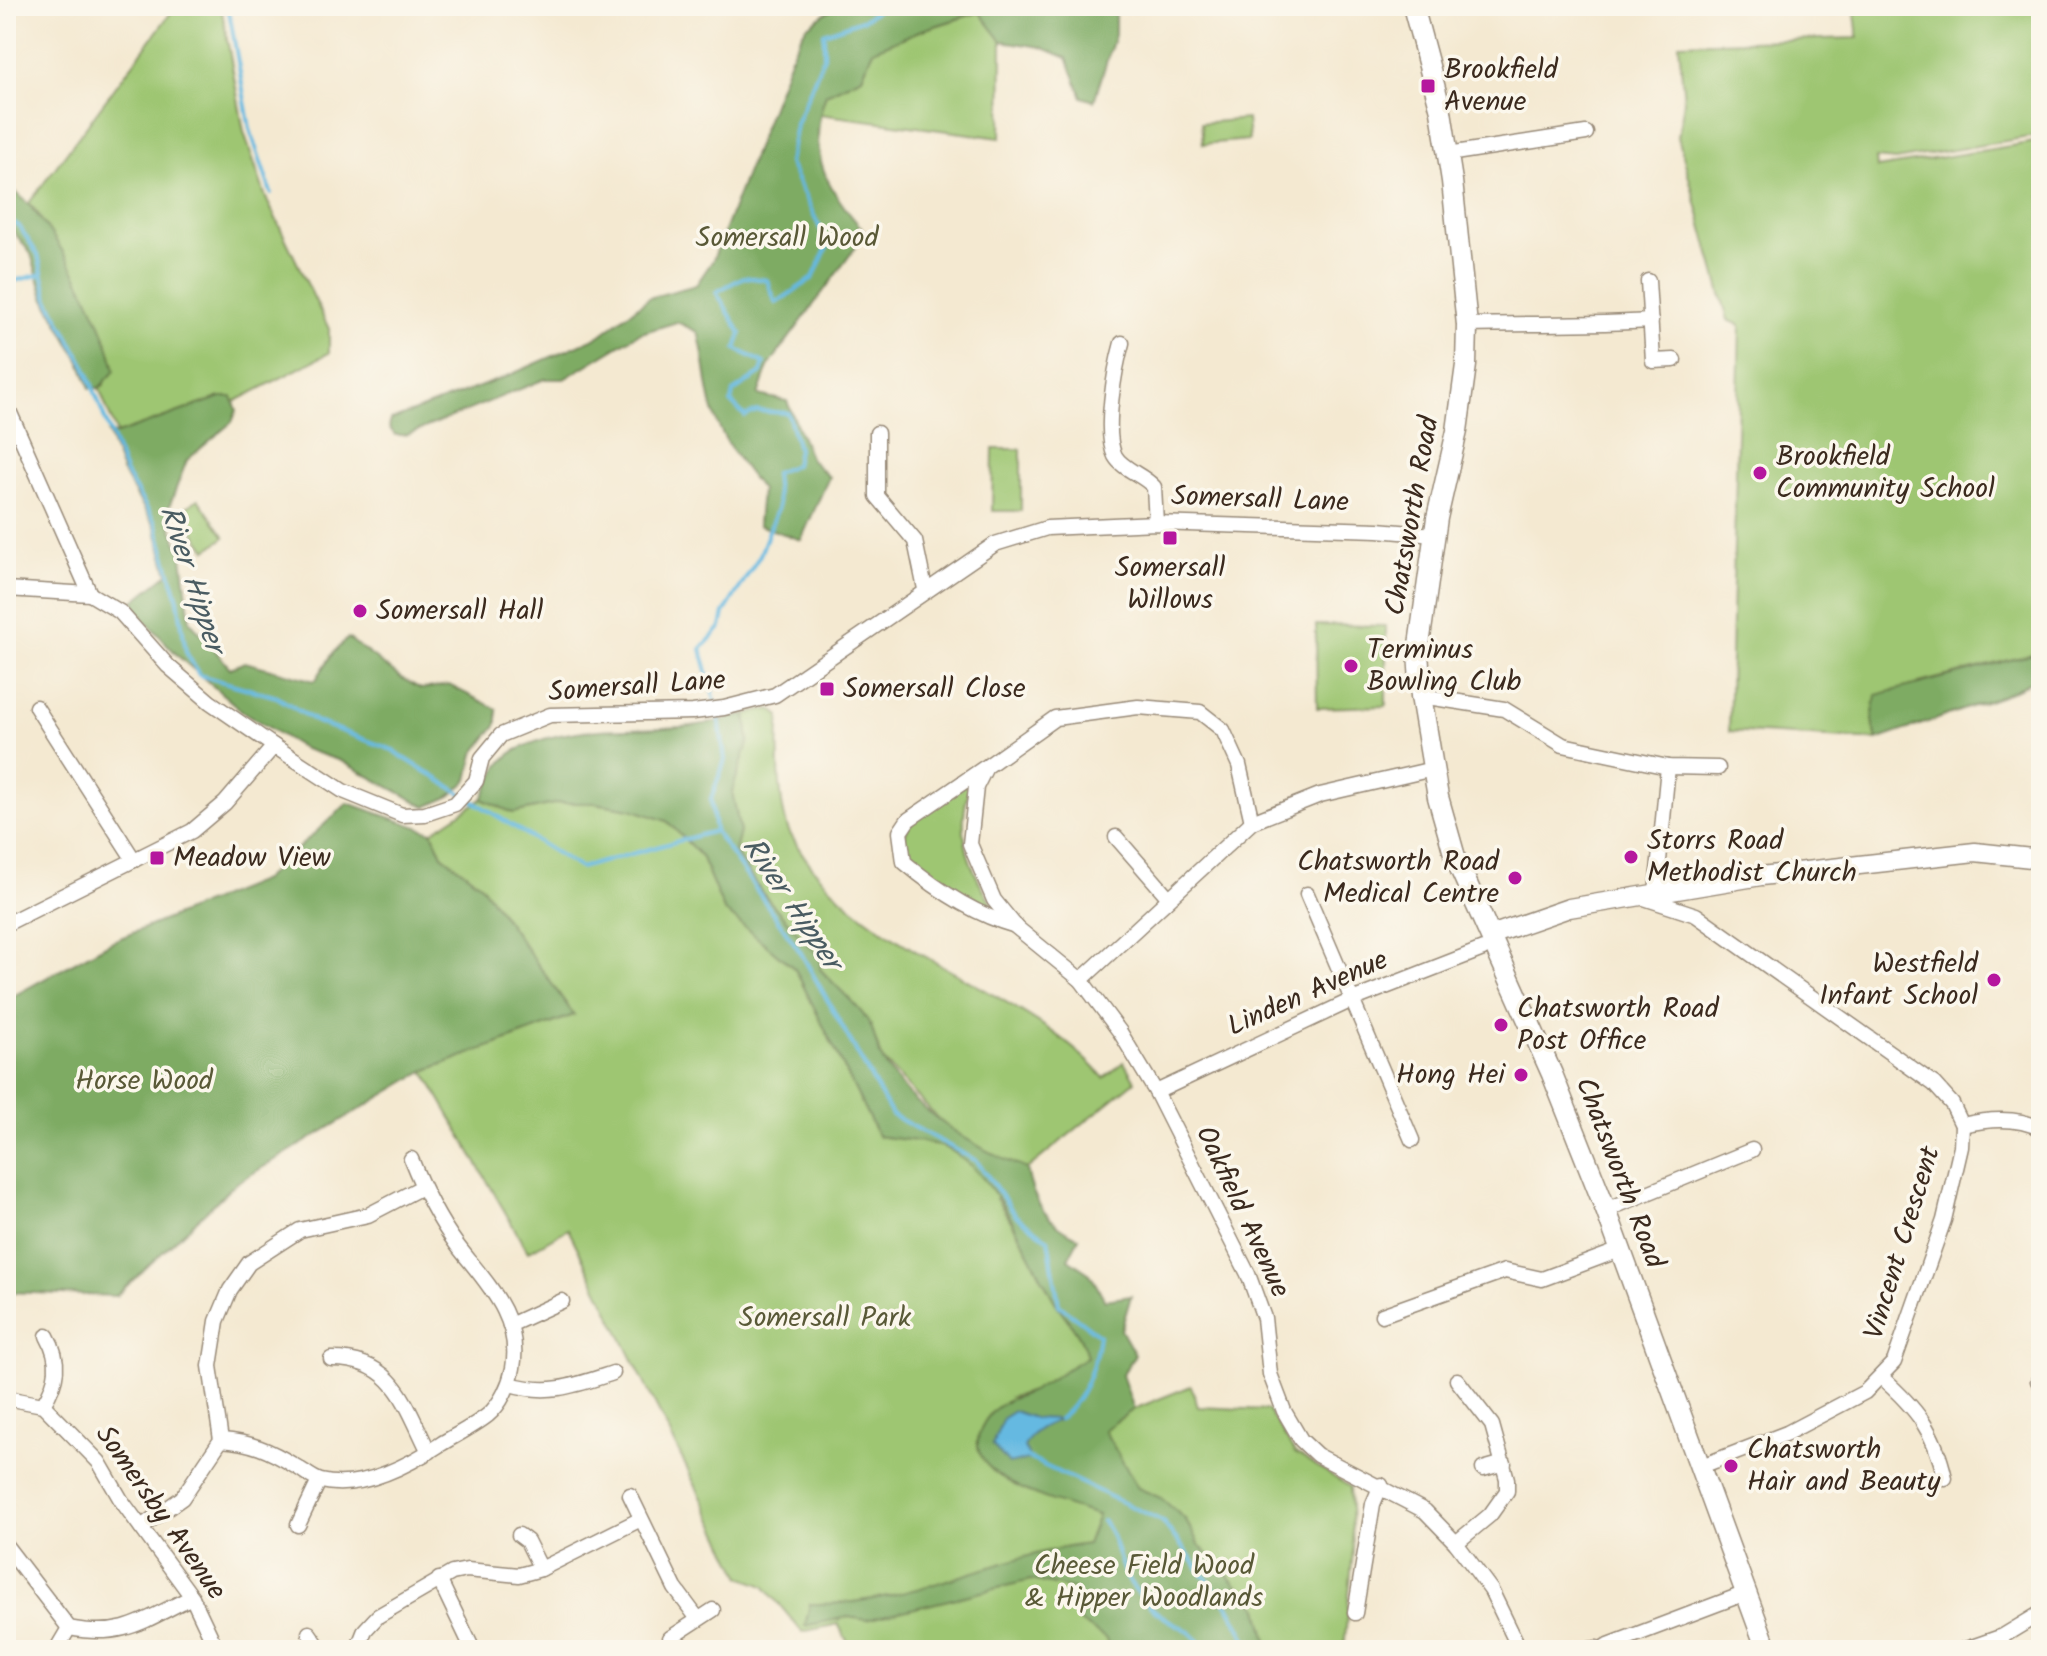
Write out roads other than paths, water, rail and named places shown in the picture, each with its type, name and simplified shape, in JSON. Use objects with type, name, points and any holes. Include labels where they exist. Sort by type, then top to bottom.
[{"type":"highway","name":"Chatsworth Road","points":[[1413,6],[1429,62],[1448,154],[1467,325],[1466,365],[1457,431],[1434,535],[1418,652],[1421,696],[1433,769],[1455,857],[1487,942],[1552,1074],[1606,1210],[1767,1650]]},
{"type":"main road","points":[[1487,942],[1562,910],[1647,894],[1929,855],[1975,852],[2041,859]]},
{"type":"street","points":[[1448,154],[1586,133]]},
{"type":"street","points":[[1648,281],[1653,361],[1674,360]]},
{"type":"street","points":[[1467,325],[1541,322],[1567,327],[1651,321]]},
{"type":"street","points":[[1122,343],[1115,368],[1113,449],[1122,464],[1154,487],[1156,523]]},
{"type":"street","points":[[6,404],[90,594]]},
{"type":"street","points":[[877,433],[877,496],[915,541],[925,589]]},
{"type":"street","name":"Somersall Lane","points":[[6,589],[90,594],[120,612],[168,666],[210,702],[343,791],[402,815],[434,814],[455,804],[476,781],[482,758],[501,735],[550,715],[693,712],[724,708],[788,689],[925,589],[995,544],[1047,528],[1156,523],[1378,530],[1434,535]]},
{"type":"street","points":[[1421,696],[1504,709],[1563,745],[1668,767],[1718,768]]},
{"type":"street","points":[[36,707],[134,860]]},
{"type":"street","points":[[1016,927],[995,920],[941,890],[904,862],[900,832],[908,820],[1055,718],[1138,707],[1200,712],[1223,730],[1239,765],[1252,822]]},
{"type":"street","points":[[6,924],[192,831],[225,803],[274,746]]},
{"type":"street","points":[[986,767],[976,787],[970,844],[994,900],[1016,927],[1081,980],[1252,822],[1320,795],[1433,769]]},
{"type":"street","points":[[1647,894],[1668,767]]},
{"type":"street","points":[[1116,837],[1169,898]]},
{"type":"street","points":[[1307,894],[1412,1140]]},
{"type":"street","name":"Vincent Crescent","points":[[1647,894],[1696,915],[1934,1084],[1952,1104],[1962,1125],[1961,1147],[1944,1220],[1894,1362],[1865,1392],[1787,1433],[1699,1467]]},
{"type":"street","name":"Linden Avenue","points":[[1156,1092],[1352,1000],[1487,942]]},
{"type":"street","name":"Oakfield Avenue","points":[[1081,980],[1120,1032],[1156,1092],[1248,1274],[1264,1318],[1270,1374],[1284,1411],[1301,1440],[1317,1455],[1381,1485],[1425,1511],[1456,1543],[1491,1590],[1520,1650]]},
{"type":"street","points":[[1962,1125],[1986,1120],[2027,1121],[2041,1129]]},
{"type":"street","points":[[1606,1210],[1752,1150]]},
{"type":"street","points":[[221,1440],[245,1441],[271,1450],[319,1481],[345,1482],[381,1475],[429,1452],[490,1413],[510,1384],[516,1351],[507,1312],[485,1278],[457,1244],[422,1187],[411,1159]]},
{"type":"street","points":[[141,1527],[182,1498],[221,1440],[210,1366],[217,1321],[230,1290],[249,1263],[300,1230],[368,1215],[422,1187]]},
{"type":"street","points":[[1382,1315],[1505,1271],[1542,1279],[1620,1250]]},
{"type":"street","points":[[510,1325],[562,1301]]},
{"type":"street","points":[[6,1398],[43,1405],[54,1388],[58,1356],[47,1336]]},
{"type":"street","points":[[331,1359],[370,1364],[395,1385],[429,1452]]},
{"type":"street","points":[[510,1384],[534,1391],[562,1390],[613,1373]]},
{"type":"street","points":[[1881,1377],[1907,1401],[1933,1435],[1945,1478]]},
{"type":"street","points":[[1456,1543],[1490,1515],[1507,1491],[1504,1463],[1487,1414],[1457,1380]]},
{"type":"street","name":"Somersby Avenue","points":[[43,1405],[99,1462],[192,1597],[217,1650]]},
{"type":"street","points":[[1483,1469],[1504,1463]]},
{"type":"street","points":[[298,1525],[319,1481]]},
{"type":"street","points":[[1355,1613],[1373,1504],[1381,1485]]},
{"type":"street","points":[[630,1495],[675,1588],[698,1619]]},
{"type":"street","points":[[357,1650],[365,1630],[378,1616],[439,1579],[467,1570],[519,1575],[541,1569],[641,1519]]},
{"type":"street","points":[[519,1535],[527,1541],[541,1569]]},
{"type":"street","points":[[6,1546],[69,1628],[99,1634],[123,1631],[192,1597]]},
{"type":"street","points":[[439,1579],[473,1640]]},
{"type":"street","points":[[1595,1648],[1746,1593]]},
{"type":"street","points":[[670,1638],[713,1610]]},
{"type":"street","points":[[1963,1650],[2003,1636],[2041,1613]]},
{"type":"street","points":[[56,1650],[69,1628]]},
{"type":"water","points":[[1014,1411],[1034,1418],[1061,1419],[1031,1436],[1024,1447],[1030,1459],[1009,1464],[992,1445],[1003,1418]]},
{"type":"waterway","points":[[228,6],[250,129],[271,193]]},
{"type":"waterway","points":[[716,705],[701,649],[721,627],[724,613],[760,555],[778,507],[775,473],[795,465],[798,449],[788,413],[757,411],[745,416],[731,402],[733,392],[761,373],[764,363],[736,349],[741,333],[716,292],[744,277],[767,280],[776,303],[813,278],[828,245],[789,163],[796,124],[824,56],[824,33],[865,19],[883,6]]},
{"type":"waterway","name":"River Hipper","points":[[6,218],[19,226],[38,255],[48,299],[85,366],[125,472],[156,524],[178,600],[186,652],[199,675],[277,697],[317,722],[390,749],[580,868],[715,831],[801,953],[892,1115],[977,1161],[1016,1216],[1048,1239],[1059,1305],[1099,1335],[1095,1359],[1082,1392],[1059,1419]]},
{"type":"waterway","points":[[6,283],[42,274]]},
{"type":"waterway","points":[[715,831],[711,799],[725,760],[718,713]]},
{"type":"waterway","name":"River Hipper","points":[[1026,1457],[1162,1521],[1230,1609],[1252,1650]]},
{"type":"waterway","points":[[1102,1521],[1107,1526],[1132,1585],[1157,1613],[1193,1635],[1203,1650]]},
{"type":"place","name":"Brookfield Avenue","points":[[1428,86]]},
{"type":"place","name":"Brookfield Community School","points":[[1760,473]]},
{"type":"place","name":"Somersall Willows","points":[[1170,538]]},
{"type":"place","name":"Somersall Hall","points":[[360,611]]},
{"type":"place","name":"Terminus Bowling Club","points":[[1351,666]]},
{"type":"place","name":"Somersall Close","points":[[827,689]]},
{"type":"place","name":"Storrs Road Methodist Church","points":[[1631,857]]},
{"type":"place","name":"Meadow View","points":[[157,858]]},
{"type":"place","name":"Chatsworth Road Medical Centre","points":[[1515,878]]},
{"type":"place","name":"Westfield Infant School","points":[[1994,980]]},
{"type":"place","name":"Chatsworth Road Post Office","points":[[1501,1025]]},
{"type":"place","name":"Hong Hei","points":[[1521,1075]]},
{"type":"place","name":"Chatsworth Hair and Beauty","points":[[1731,1466]]},
{"type":"park label","name":"Somersall Wood","points":[[787,238]]},
{"type":"park label","name":"Horse Wood","points":[[144,1081]]},
{"type":"park label","name":"Somersall Park","points":[[825,1318]]},
{"type":"park label","name":"Cheese Field Wood & Hipper Woodlands","points":[[1144,1582]]}]
